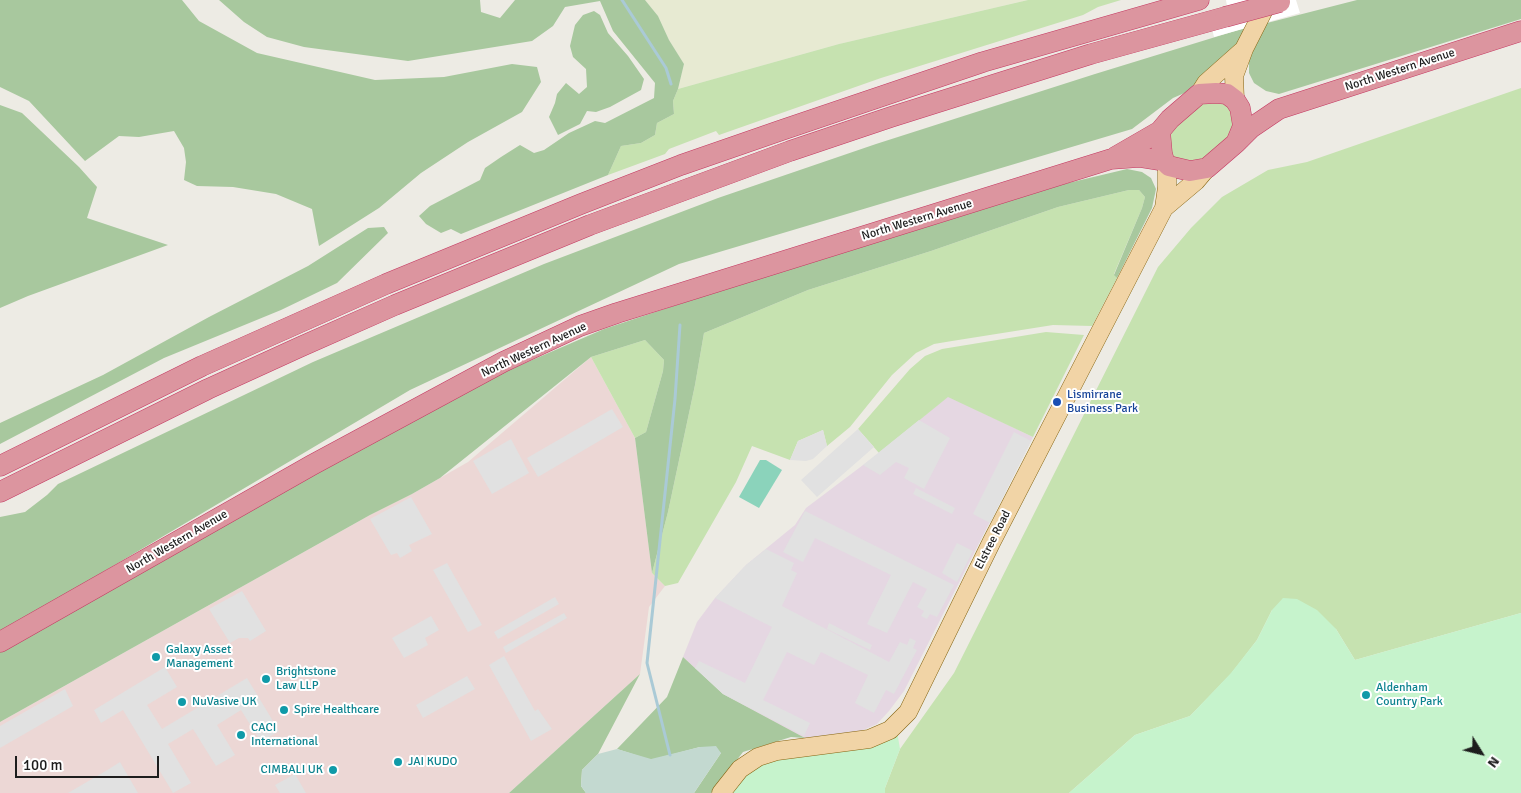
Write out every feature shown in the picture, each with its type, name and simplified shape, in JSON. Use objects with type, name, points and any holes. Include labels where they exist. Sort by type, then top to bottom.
[{"type":"highway","points":[[0,466],[229,354],[394,281],[681,165],[983,62],[1199,0]]},
{"type":"highway","points":[[0,492],[125,429],[275,358],[404,301],[590,225],[753,164],[891,117],[1073,60],[1279,1]]},
{"type":"highway","name":"North Western Avenue","points":[[1236,143],[1251,128],[1279,110],[1521,31]]},
{"type":"highway","points":[[1223,93],[1237,102],[1242,114],[1243,126],[1236,143],[1207,168],[1183,171],[1165,163],[1160,131],[1170,119],[1200,94],[1223,93]]},
{"type":"highway","name":"North Western Avenue","points":[[1237,102],[1279,110]]},
{"type":"highway","name":"North Western Avenue","points":[[1111,160],[1160,131]]},
{"type":"highway","name":"North Western Avenue","points":[[0,642],[312,465],[504,362],[580,326],[1111,160],[1139,157],[1165,163]]},
{"type":"main road","points":[[1200,94],[1206,83],[1244,49],[1279,1]]},
{"type":"main road","points":[[1237,102],[1234,76],[1244,49]]},
{"type":"main road","name":"Elstree Road","points":[[721,793],[740,769],[758,757],[778,751],[868,740],[890,730],[908,712],[988,549],[1164,208],[1167,187],[1165,163]]},
{"type":"main road","name":"Elstree Road","points":[[1164,208],[1196,181],[1207,168]]},
{"type":"shaded area","points":[[591,357],[635,438],[652,573],[665,586],[649,607],[640,674],[509,793],[0,793],[0,722],[468,462]]},
{"type":"shaded area","points":[[948,396],[1033,437],[904,691],[889,711],[877,724],[861,731],[805,738],[723,694],[683,657],[697,622],[715,598],[746,565],[795,525],[806,508],[879,453]]},
{"type":"shaded area","points":[[612,409],[623,427],[538,477],[527,458]]},
{"type":"shaded area","points":[[919,420],[950,438],[924,489],[904,478],[909,468],[896,462],[880,475],[863,465]]},
{"type":"shaded area","points":[[858,429],[874,447],[817,497],[801,480]]},
{"type":"shaded area","points":[[823,430],[827,446],[813,459],[806,461],[790,460],[798,441]]},
{"type":"shaded area","points":[[1014,432],[1031,441],[990,523],[973,514]]},
{"type":"shaded area","points":[[511,439],[529,473],[492,494],[473,461]]},
{"type":"shaded area","points":[[916,488],[955,508],[952,514],[913,494]]},
{"type":"shaded area","points":[[411,497],[432,534],[409,545],[412,551],[400,558],[397,553],[391,555],[370,519]]},
{"type":"shaded area","points":[[805,511],[954,585],[937,617],[930,614],[927,619],[921,616],[924,611],[917,607],[927,589],[913,582],[887,633],[867,624],[891,575],[815,538],[803,562],[783,552]]},
{"type":"shaded area","points":[[957,543],[973,551],[957,582],[942,573]]},
{"type":"shaded area","points":[[766,549],[794,563],[791,570],[797,573],[782,606],[889,662],[900,642],[907,645],[910,638],[916,641],[913,648],[917,650],[894,694],[886,690],[874,713],[855,703],[868,675],[821,652],[814,665],[787,652],[763,700],[810,723],[804,736],[723,694],[695,668],[699,661],[745,683],[772,627],[715,598],[746,565]]},
{"type":"shaded area","points":[[447,563],[482,625],[468,632],[433,570]]},
{"type":"shaded area","points":[[242,591],[266,631],[250,641],[248,638],[239,638],[230,643],[209,609]]},
{"type":"shaded area","points":[[555,597],[559,604],[498,639],[494,632]]},
{"type":"shaded area","points":[[564,613],[567,618],[506,653],[503,647]]},
{"type":"shaded area","points":[[431,616],[439,630],[425,638],[428,645],[404,658],[392,638]]},
{"type":"shaded area","points":[[829,623],[872,645],[870,650],[827,629]]},
{"type":"shaded area","points":[[504,656],[535,711],[538,709],[552,729],[531,741],[489,665]]},
{"type":"shaded area","points":[[165,667],[177,687],[147,705],[162,729],[247,678],[279,731],[261,742],[241,710],[217,725],[235,755],[216,766],[193,729],[168,744],[191,783],[173,793],[123,710],[101,723],[94,710]]},
{"type":"shaded area","points":[[467,676],[475,689],[423,718],[416,705]]},
{"type":"shaded area","points":[[65,689],[73,706],[0,748],[0,726]]},
{"type":"shaded area","points":[[120,762],[138,793],[68,793],[109,769]]},
{"type":"shaded area","points":[[295,774],[306,793],[280,793],[275,785]]},
{"type":"green space","points":[[0,0],[182,0],[199,21],[257,53],[375,80],[444,77],[512,64],[537,67],[541,82],[522,112],[468,142],[421,173],[379,208],[319,246],[312,209],[276,194],[233,187],[197,186],[184,180],[186,162],[184,148],[174,131],[139,137],[119,136],[85,161],[29,101],[0,87]]},
{"type":"green space","points":[[219,0],[480,0],[481,12],[500,18],[515,0],[645,0],[658,16],[669,40],[684,64],[673,101],[674,114],[657,123],[655,135],[641,143],[621,146],[608,175],[461,234],[451,229],[441,233],[426,224],[419,216],[430,206],[480,180],[485,168],[501,157],[520,145],[534,153],[544,150],[569,133],[595,121],[605,123],[654,98],[655,83],[613,31],[600,1],[565,7],[553,26],[532,41],[408,61],[304,47],[267,37],[244,22]]},
{"type":"green space","points":[[645,0],[1028,0],[839,44],[678,89],[684,64],[669,40],[658,16]]},
{"type":"green space","points":[[1028,0],[1121,0],[1098,7],[1083,15],[881,78],[719,135],[716,131],[669,149],[665,154],[608,175],[621,146],[641,143],[655,135],[657,123],[674,114],[673,101],[678,89],[839,44]]},
{"type":"green space","points":[[1357,0],[1521,0],[1521,19],[1279,94],[1266,91],[1254,83],[1249,73],[1249,59],[1267,23]]},
{"type":"green space","points":[[594,11],[600,15],[608,33],[628,56],[644,79],[641,90],[610,107],[596,112],[587,111],[580,124],[558,135],[549,117],[557,94],[566,83],[579,94],[587,87],[586,69],[573,57],[570,46],[575,25],[583,15]]},
{"type":"green space","points":[[1248,27],[1240,42],[1196,88],[1173,98],[1132,129],[679,264],[410,390],[0,633],[0,517],[25,512],[58,484],[313,362],[544,264],[718,198],[876,144]]},
{"type":"green space","points":[[1521,88],[1521,613],[1355,660],[1336,629],[1272,610],[1257,640],[1231,674],[1190,716],[1135,735],[1069,793],[885,793],[885,788],[900,749],[954,673],[1158,267],[1191,228],[1222,197],[1268,170],[1307,162]]},
{"type":"green space","points":[[1202,102],[1222,102],[1227,106],[1232,111],[1235,130],[1217,150],[1195,164],[1175,158],[1170,152],[1169,133]]},
{"type":"green space","points":[[0,105],[22,113],[79,167],[97,187],[87,218],[168,245],[0,308]]},
{"type":"green space","points":[[1127,169],[1142,172],[1151,178],[1156,189],[1152,208],[1117,278],[1114,275],[1145,197],[1139,190],[1129,190],[1058,207],[931,251],[808,290],[704,333],[668,512],[652,573],[635,438],[646,432],[663,371],[664,360],[645,340],[591,357],[440,478],[370,515],[0,722],[0,652],[262,503],[502,373],[604,329],[761,277],[1064,184]]},
{"type":"green space","points":[[1129,190],[1139,190],[1145,197],[1114,274],[1117,278],[1092,326],[1053,325],[934,344],[916,353],[892,375],[850,427],[827,446],[823,430],[798,441],[790,460],[752,446],[736,482],[678,583],[665,586],[652,573],[668,512],[704,333],[808,290],[931,251],[1058,207]]},
{"type":"green space","points":[[384,227],[388,233],[337,283],[281,310],[164,358],[0,444],[0,423],[103,375],[308,266],[368,228]]},
{"type":"green space","points":[[1046,332],[1084,335],[1033,437],[948,397],[879,453],[858,429],[910,369],[925,356],[942,349]]},
{"type":"green space","points":[[645,340],[664,360],[663,371],[646,432],[635,438],[591,357]]},
{"type":"green space","points":[[760,460],[766,460],[782,470],[759,508],[739,497]]},
{"type":"green space","name":"Aldenham Country Park","points":[[1283,598],[1297,599],[1317,610],[1336,629],[1355,660],[1521,613],[1521,793],[1069,793],[1135,735],[1190,716],[1231,673],[1257,640],[1272,610]]},
{"type":"green space","points":[[683,657],[723,694],[805,738],[791,737],[743,752],[711,793],[694,793],[721,753],[700,747],[651,760],[617,749],[667,697]]},
{"type":"green space","points":[[640,674],[598,754],[582,770],[581,786],[586,793],[509,793]]},
{"type":"green space","points":[[897,731],[900,749],[885,788],[885,793],[728,793],[739,776],[764,759]]},
{"type":"green space","points":[[716,746],[721,753],[694,793],[586,793],[581,786],[582,770],[598,754],[617,749],[651,759],[700,747]]},
{"type":"pier","points":[[1226,0],[1296,0],[1300,13],[1214,37],[1208,11],[1227,6]]},
{"type":"waterway","points":[[622,0],[666,68],[671,84]]},
{"type":"waterway","points":[[670,755],[647,663],[675,399],[680,325]]},
{"type":"place","name":"Lismirrane Business Park","points":[[1057,402]]},
{"type":"place","name":"Galaxy Asset Management","points":[[156,657]]},
{"type":"place","name":"Brightstone Law LLP","points":[[266,679]]},
{"type":"place","name":"Aldenham Country Park","points":[[1366,695]]},
{"type":"place","name":"NuVasive UK","points":[[182,702]]},
{"type":"place","name":"Spire Healthcare","points":[[284,710]]},
{"type":"place","name":"CACI International","points":[[241,735]]},
{"type":"place","name":"JAI KUDO","points":[[398,762]]},
{"type":"place","name":"CIMBALI UK","points":[[333,770]]}]
